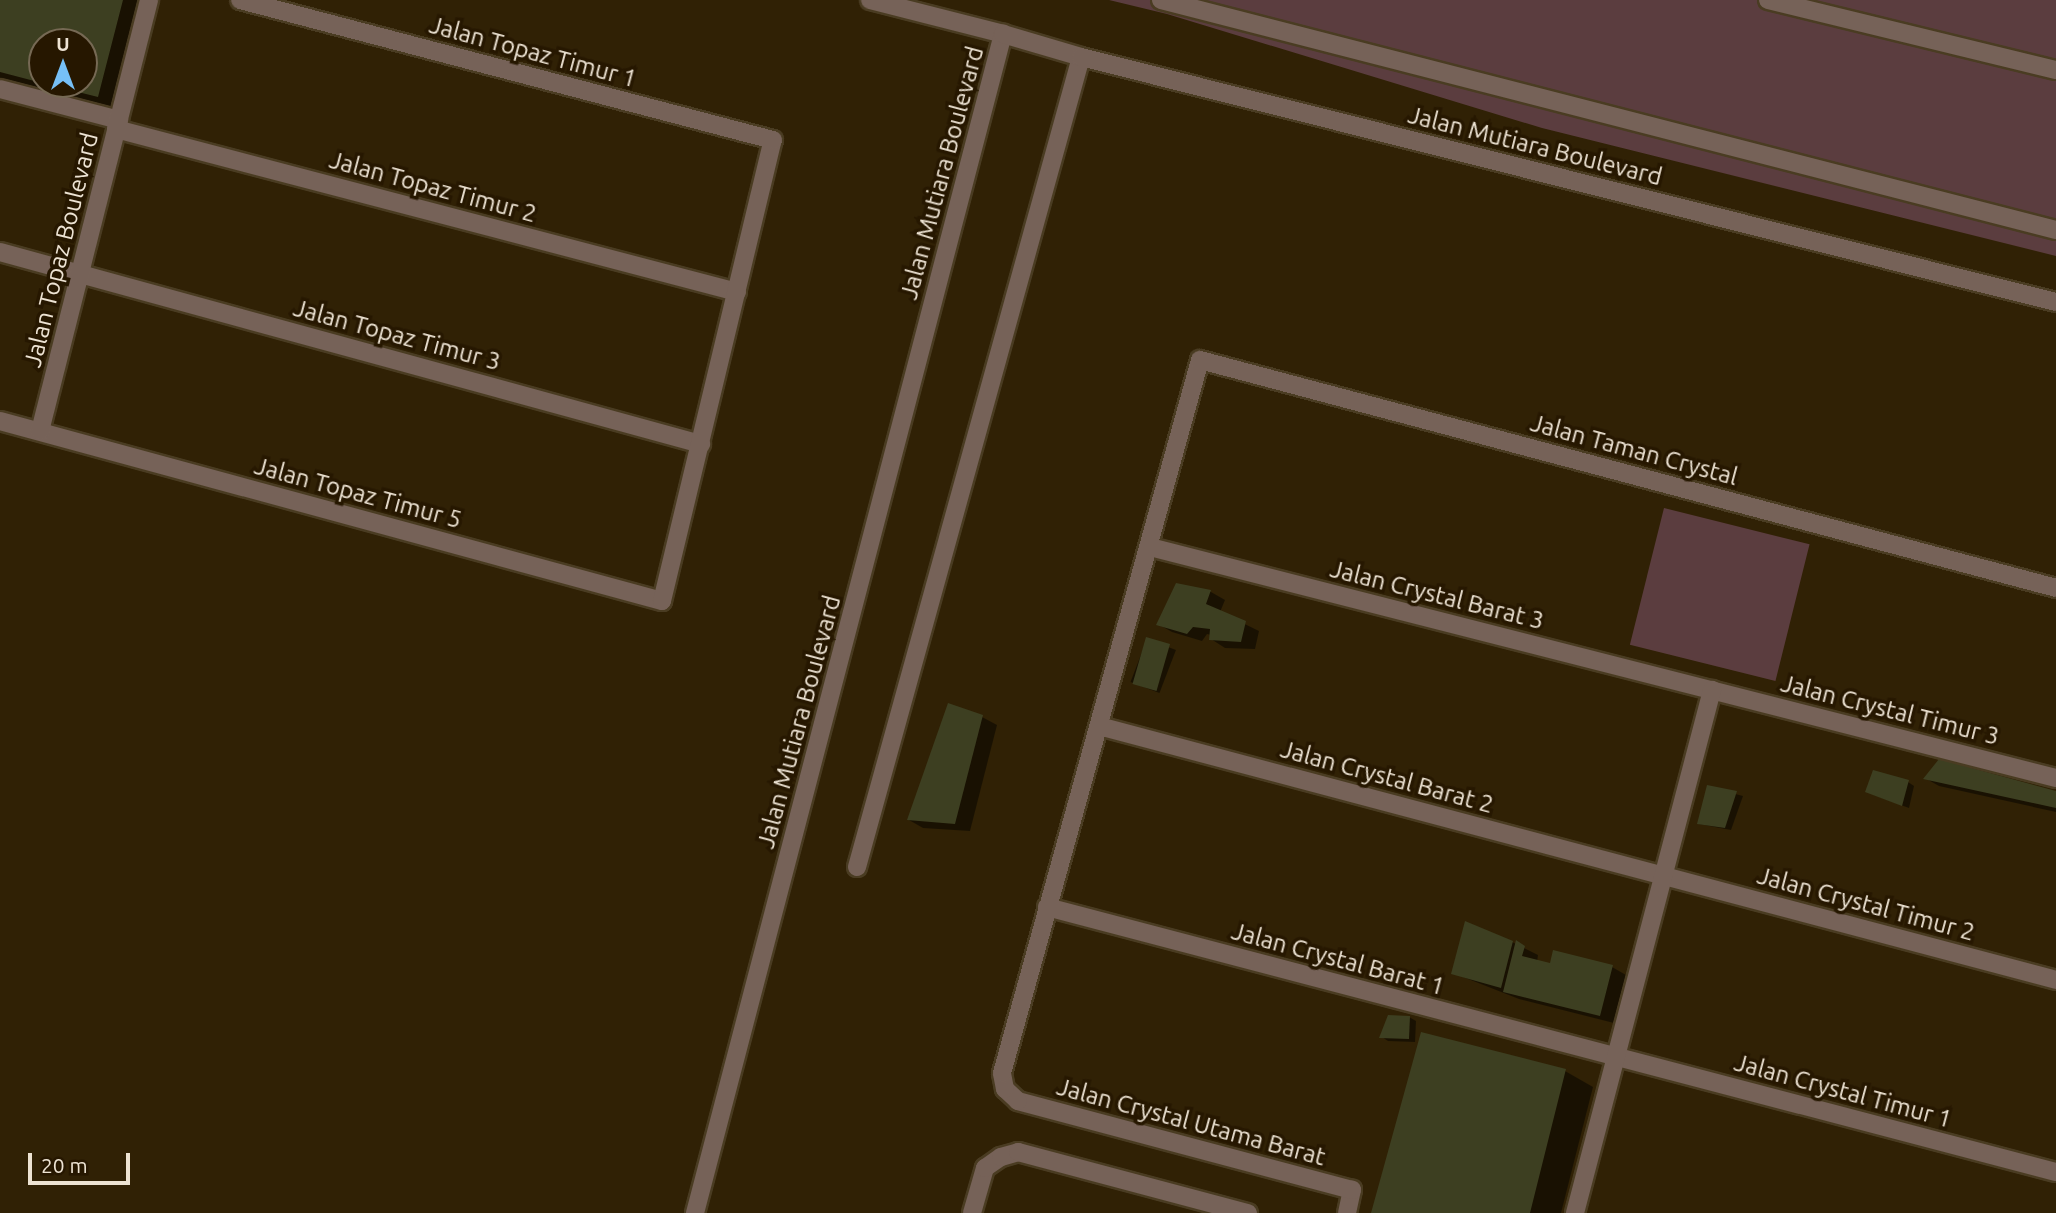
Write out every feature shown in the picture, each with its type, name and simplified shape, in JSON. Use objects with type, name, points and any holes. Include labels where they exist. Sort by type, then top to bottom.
[{"type":"street","name":"Jalan Topaz Boulevard","points":[[40,431],[149,0]]},
{"type":"street","name":"Jalan Topaz Timur 1","points":[[240,0],[773,140],[737,292]]},
{"type":"street","points":[[870,0],[1003,34]]},
{"type":"street","points":[[1161,0],[2056,230]]},
{"type":"street","points":[[1768,0],[2056,70]]},
{"type":"street","name":"Jalan Mutiara Boulevard","points":[[695,1213],[1003,34],[1081,57],[2056,302]]},
{"type":"street","points":[[858,867],[1081,57]]},
{"type":"street","name":"Jalan Topaz Timur 2","points":[[0,89],[118,125],[737,292]]},
{"type":"street","name":"Jalan Topaz Timur 3","points":[[0,252],[701,444]]},
{"type":"street","points":[[701,444],[737,292]]},
{"type":"street","name":"Jalan Taman Crystal","points":[[1150,547],[1200,360],[2056,588]]},
{"type":"street","name":"Jalan Topaz Timur 5","points":[[0,421],[662,601],[701,444]]},
{"type":"street","points":[[1047,907],[1150,547]]},
{"type":"street","name":"Jalan Crystal Barat 3","points":[[1150,547],[1712,690]]},
{"type":"street","points":[[1575,1213],[1712,690]]},
{"type":"street","name":"Jalan Crystal Timur 3","points":[[1712,690],[2056,778]]},
{"type":"street","name":"Jalan Crystal Barat 2","points":[[1099,726],[1664,876]]},
{"type":"street","name":"Jalan Crystal Timur 2","points":[[1664,876],[2056,980]]},
{"type":"street","name":"Jalan Crystal Barat 1","points":[[1047,907],[1617,1058]]},
{"type":"street","name":"Jalan Crystal Utama Barat","points":[[1047,907],[1002,1073],[1005,1089],[1018,1101],[1352,1190],[1347,1213]]},
{"type":"street","name":"Jalan Crystal Timur 1","points":[[1617,1058],[2056,1172]]},
{"type":"street","points":[[972,1213],[985,1168],[1001,1157],[1018,1152],[1248,1213]]},
{"type":"shaded area","points":[[1109,0],[2056,0],[2056,256],[1542,128],[1167,14]]},
{"type":"shaded area","points":[[1664,508],[1810,544],[1775,681],[1630,645]]},
{"type":"building","points":[[0,0],[123,0],[98,97],[98,28],[28,28],[28,79],[0,72]]},
{"type":"building","points":[[1176,583],[1211,590],[1206,604],[1246,621],[1241,642],[1209,640],[1210,629],[1193,627],[1187,634],[1156,625]]},
{"type":"building","points":[[1146,637],[1170,644],[1157,691],[1132,684]]},
{"type":"building","points":[[948,703],[983,715],[955,824],[907,820]]},
{"type":"building","points":[[1939,759],[2056,791],[2056,808],[1923,779]]},
{"type":"building","points":[[1873,770],[1909,780],[1902,806],[1865,792]]},
{"type":"building","points":[[1707,785],[1737,791],[1725,828],[1697,824]]},
{"type":"building","points":[[1465,921],[1513,941],[1501,988],[1451,974]]},
{"type":"building","points":[[1516,940],[1525,946],[1522,956],[1550,963],[1553,950],[1613,965],[1600,1016],[1503,992]]},
{"type":"building","points":[[1388,1015],[1410,1016],[1409,1039],[1379,1038]]},
{"type":"building","points":[[1421,1032],[1566,1069],[1530,1213],[1371,1213]]}]
